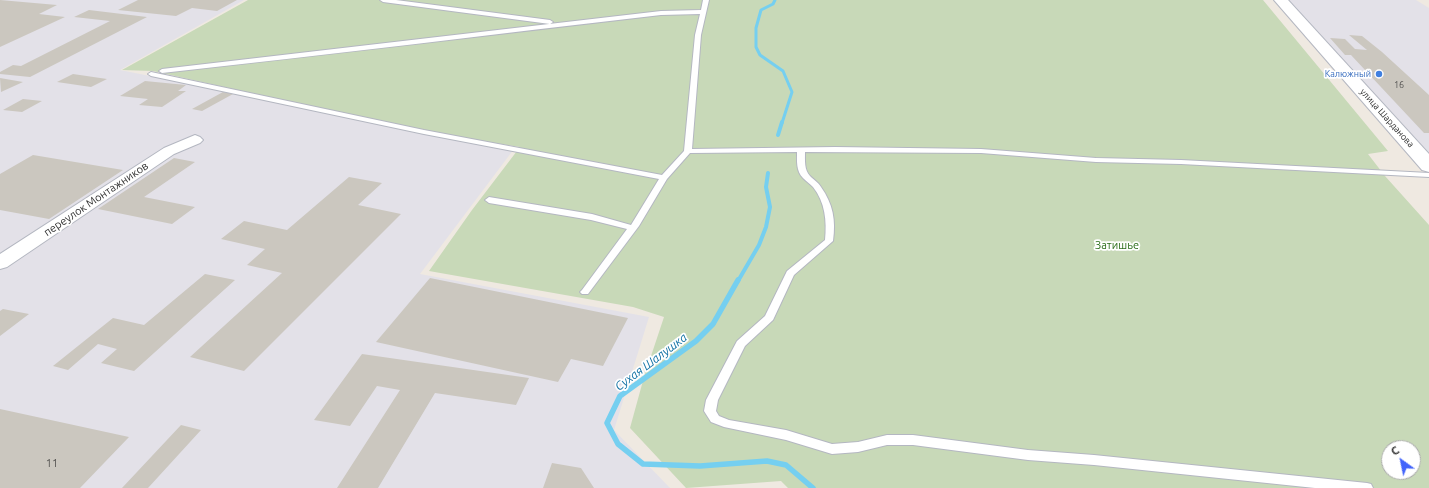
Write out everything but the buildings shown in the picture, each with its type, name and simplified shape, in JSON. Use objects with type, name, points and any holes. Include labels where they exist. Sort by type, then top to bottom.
[{"type":"main road","name":"улица Шарданова","points":[[1281,0],[1429,166]]},
{"type":"street","name":"переулок Монтажников","points":[[0,263],[169,151],[195,140]]},
{"type":"lane","points":[[383,0],[566,24]]},
{"type":"lane","points":[[585,292],[633,228],[664,178],[688,151],[698,35],[706,0]]},
{"type":"lane","points":[[162,71],[661,13],[704,12]]},
{"type":"lane","points":[[151,74],[424,132],[664,178]]},
{"type":"lane","points":[[688,151],[801,149],[981,151],[1096,160],[1429,175]]},
{"type":"lane","points":[[801,149],[801,167],[805,175],[817,186],[830,211],[831,224],[829,241],[790,273],[769,318],[741,344],[712,400],[710,411],[715,419],[740,427],[786,435],[832,449],[858,447],[887,440],[913,440],[1028,455],[1094,460],[1304,485],[1368,488]]},
{"type":"lane","points":[[489,200],[592,217],[633,228]]},
{"type":"shaded area","points":[[0,0],[244,0],[120,70],[514,149],[420,274],[649,317],[614,430],[670,488],[0,488]]},
{"type":"shaded area","points":[[1281,0],[1416,0],[1429,8],[1429,166]]},
{"type":"green space","name":"Затишье","points":[[248,0],[1263,0],[1388,151],[1368,154],[1385,176],[1429,225],[1429,488],[788,488],[781,481],[686,488],[630,428],[644,377],[664,317],[633,307],[429,271],[472,210],[520,147],[424,132],[153,71],[122,70]]},
{"type":"waterway","name":"Сухая Шалушка","points":[[775,0],[773,4],[761,10],[756,28],[756,47],[760,55],[783,71],[792,92],[782,123]]},
{"type":"waterway","name":"Сухая Шалушка","points":[[778,135],[782,122]]},
{"type":"waterway","name":"Сухая Шалушка","points":[[738,281],[759,245],[766,227],[770,207],[766,187],[768,173]]},
{"type":"waterway","name":"Сухая Шалушка","points":[[738,280],[713,324],[696,341],[620,396],[607,423],[618,444],[643,464],[700,466],[767,461],[786,465],[813,488]]},
{"type":"place","name":"Калюжный","points":[[1379,74]]}]
